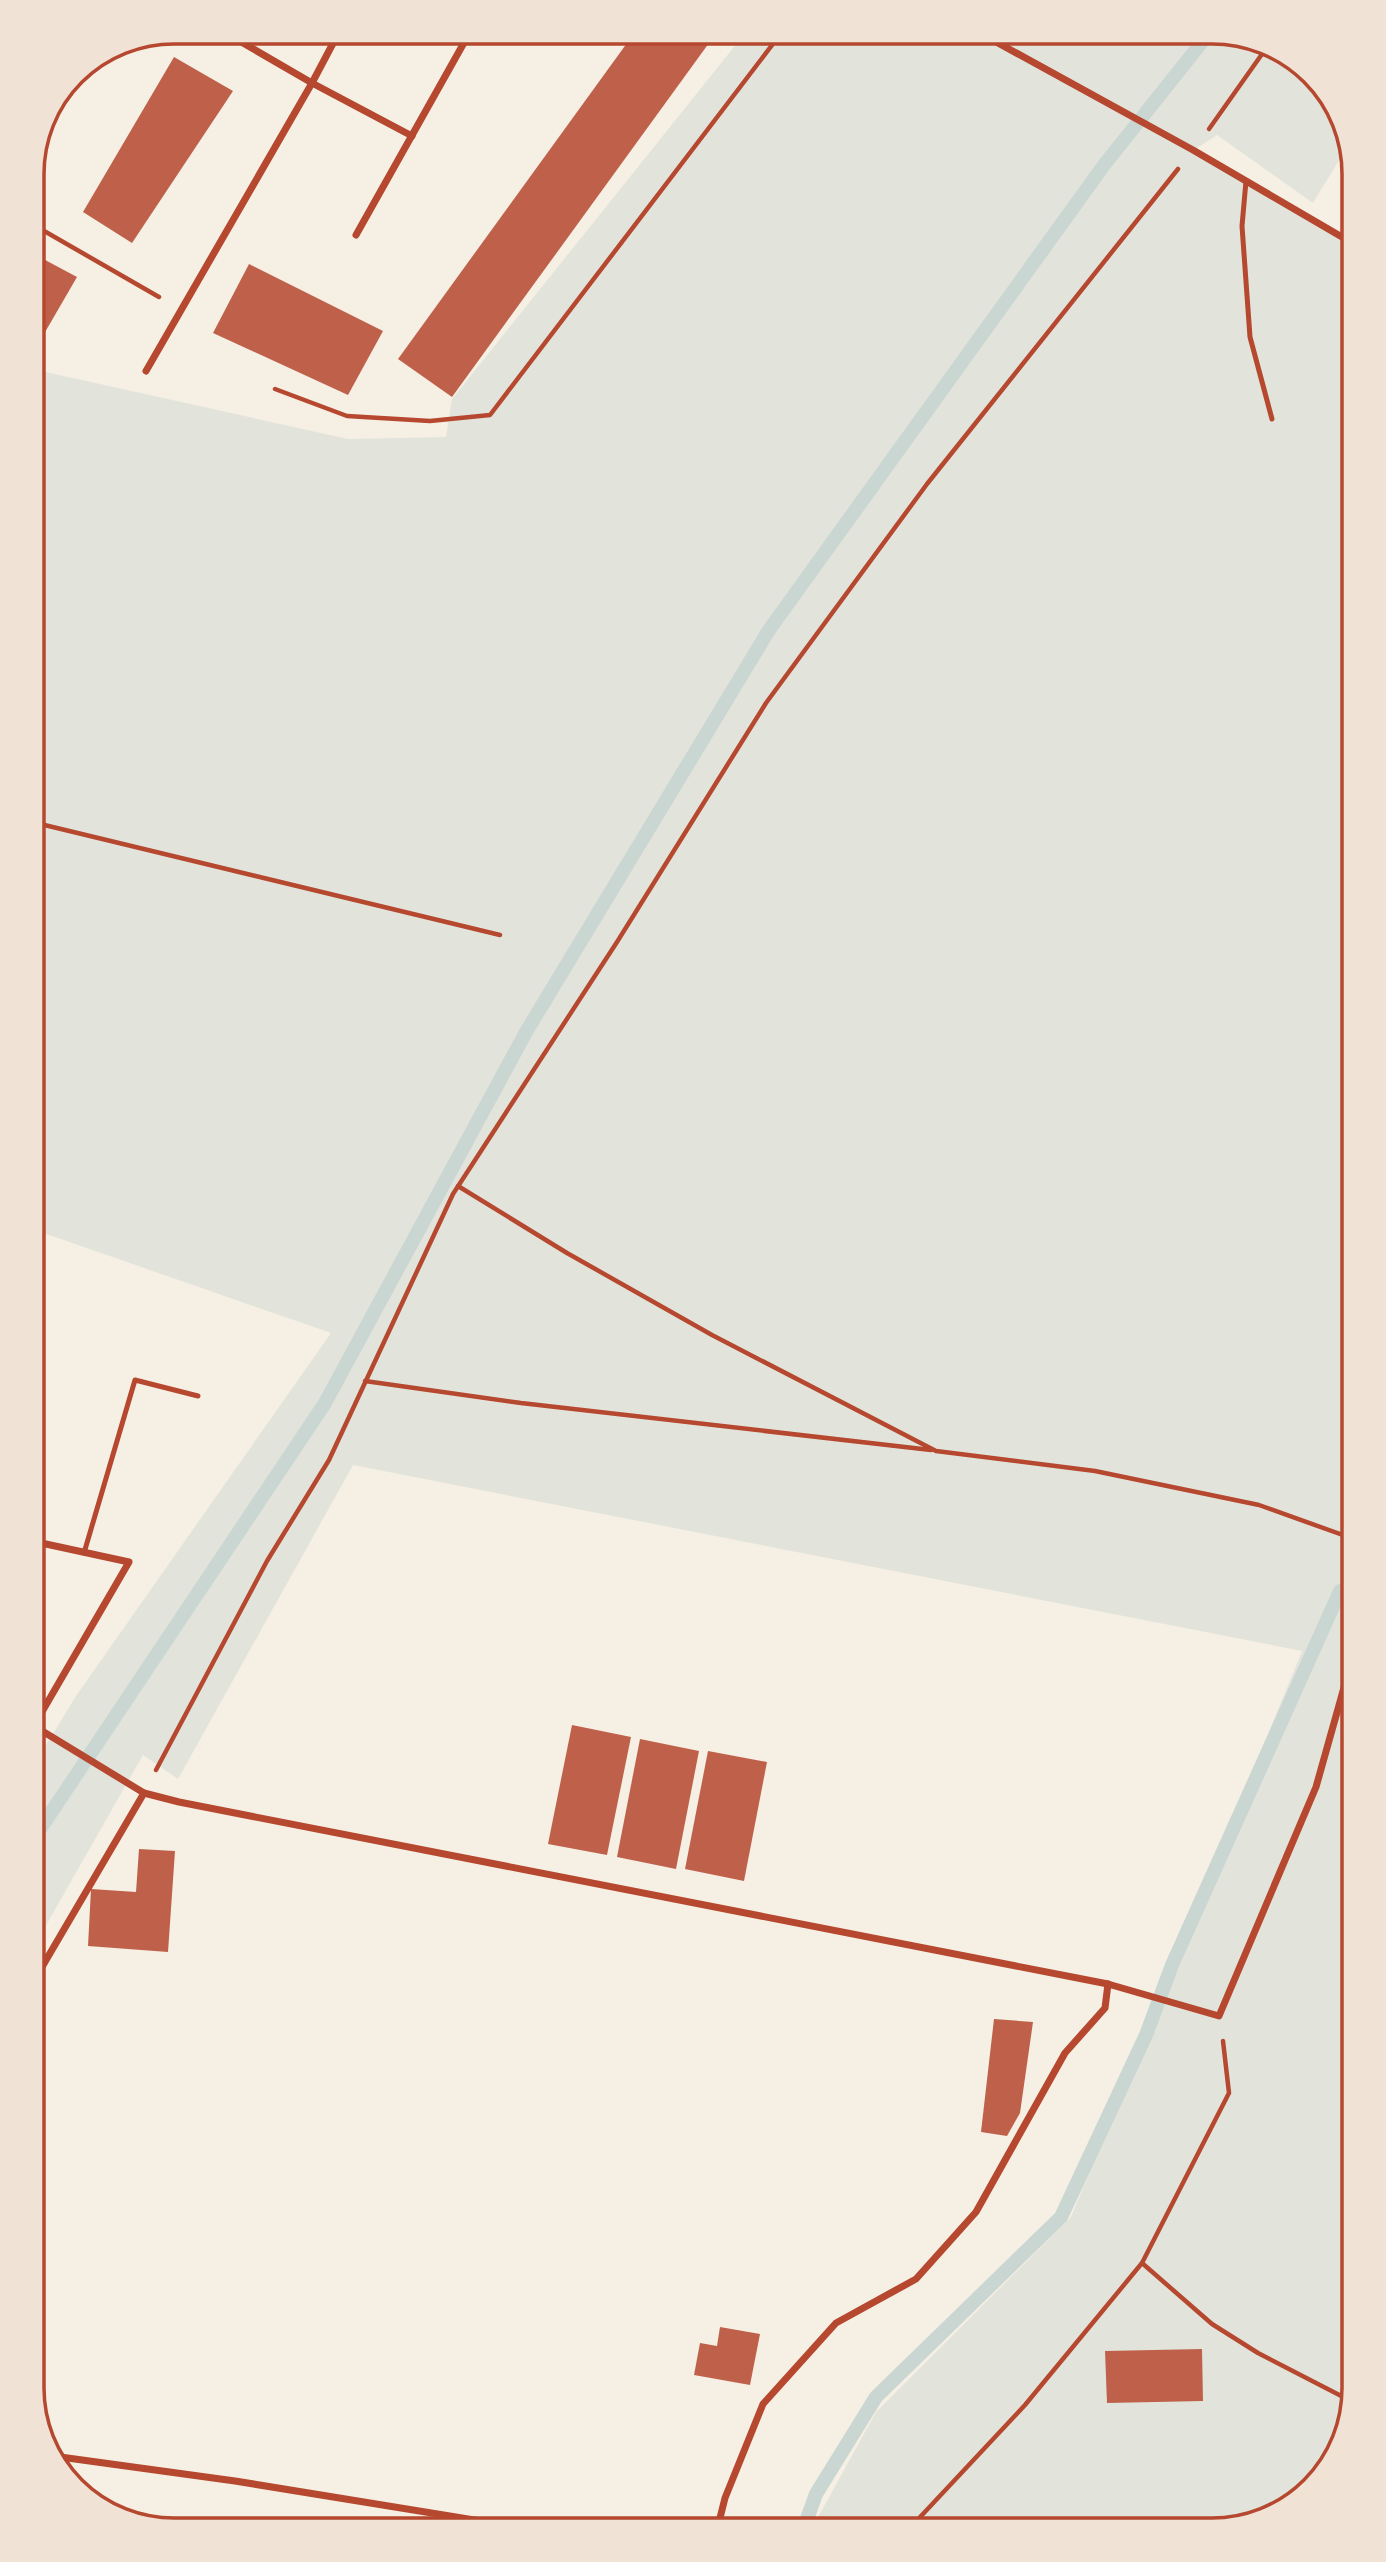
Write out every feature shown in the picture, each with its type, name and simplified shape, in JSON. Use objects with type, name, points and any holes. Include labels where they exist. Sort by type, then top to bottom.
[{"type":"street","points":[[245,44],[412,136]]},
{"type":"street","points":[[146,371],[333,44]]},
{"type":"street","points":[[356,235],[463,44]]},
{"type":"street","points":[[1000,44],[1193,150],[1342,237]]},
{"type":"street","points":[[44,1544],[129,1562],[44,1709]]},
{"type":"street","points":[[44,1734],[144,1793],[179,1802],[1108,1984],[1219,2016],[1316,1787],[1342,1695]]},
{"type":"street","points":[[44,1964],[144,1793]]},
{"type":"street","points":[[720,2518],[725,2498],[763,2404],[836,2323],[916,2279],[976,2212],[1065,2053],[1105,2008],[1108,1984]]},
{"type":"street","points":[[64,2458],[235,2481],[462,2518]]},
{"type":"lane","points":[[1246,181],[1242,226],[1250,337],[1272,419]]},
{"type":"lane","points":[[84,1553],[135,1380],[198,1396]]},
{"type":"path","points":[[275,389],[347,416],[430,421],[490,415],[773,44]]},
{"type":"path","points":[[144,1793],[267,1562],[329,1460],[458,1186],[617,942],[766,703],[927,484],[1193,150],[1262,54]]},
{"type":"path","points":[[44,231],[181,309]]},
{"type":"path","points":[[44,825],[500,935]]},
{"type":"path","points":[[458,1186],[567,1253],[712,1335],[936,1451]]},
{"type":"path","points":[[365,1381],[521,1403],[1095,1471],[1259,1505],[1342,1535]]},
{"type":"path","points":[[919,2518],[1025,2405],[1142,2263],[1229,2093],[1219,2016]]},
{"type":"path","points":[[1142,2263],[1212,2324],[1258,2353],[1342,2396]]},
{"type":"shaded area","points":[[736,44],[1238,46],[1270,57],[1298,76],[1310,88],[1329,116],[1341,157],[1313,203],[1217,135],[1194,150],[1342,237],[1342,2388],[1340,2414],[1329,2446],[1320,2461],[1298,2486],[1270,2505],[1238,2516],[1212,2518],[818,2518],[876,2412],[1071,2217],[1302,1651],[353,1465],[178,1779],[143,1755],[44,1929],[44,1748],[76,1696],[331,1333],[44,1233],[44,372],[348,439],[446,437],[452,399]]},
{"type":"building","points":[[626,44],[708,44],[452,397],[398,359]]},
{"type":"building","points":[[174,57],[233,91],[132,243],[83,212]]},
{"type":"building","points":[[44,259],[77,277],[44,334]]},
{"type":"building","points":[[249,264],[383,331],[348,395],[213,333]]},
{"type":"building","points":[[572,1725],[631,1737],[607,1855],[548,1844]]},
{"type":"building","points":[[640,1739],[699,1751],[676,1869],[617,1857]]},
{"type":"building","points":[[708,1751],[767,1762],[744,1881],[685,1869]]},
{"type":"building","points":[[139,1849],[175,1851],[168,1952],[88,1946],[91,1889],[136,1892]]},
{"type":"building","points":[[994,2019],[1033,2022],[1020,2113],[1007,2136],[981,2132]]},
{"type":"building","points":[[720,2327],[760,2334],[750,2385],[694,2375],[700,2343],[717,2346]]},
{"type":"building","points":[[1202,2349],[1203,2401],[1107,2403],[1105,2351]]},
{"type":"waterway","points":[[44,1823],[325,1403],[526,1032],[769,630],[1104,165],[1200,44]]},
{"type":"waterway","points":[[807,2518],[816,2494],[876,2397],[1061,2217],[1146,2035],[1172,1965],[1340,1591]]}]
